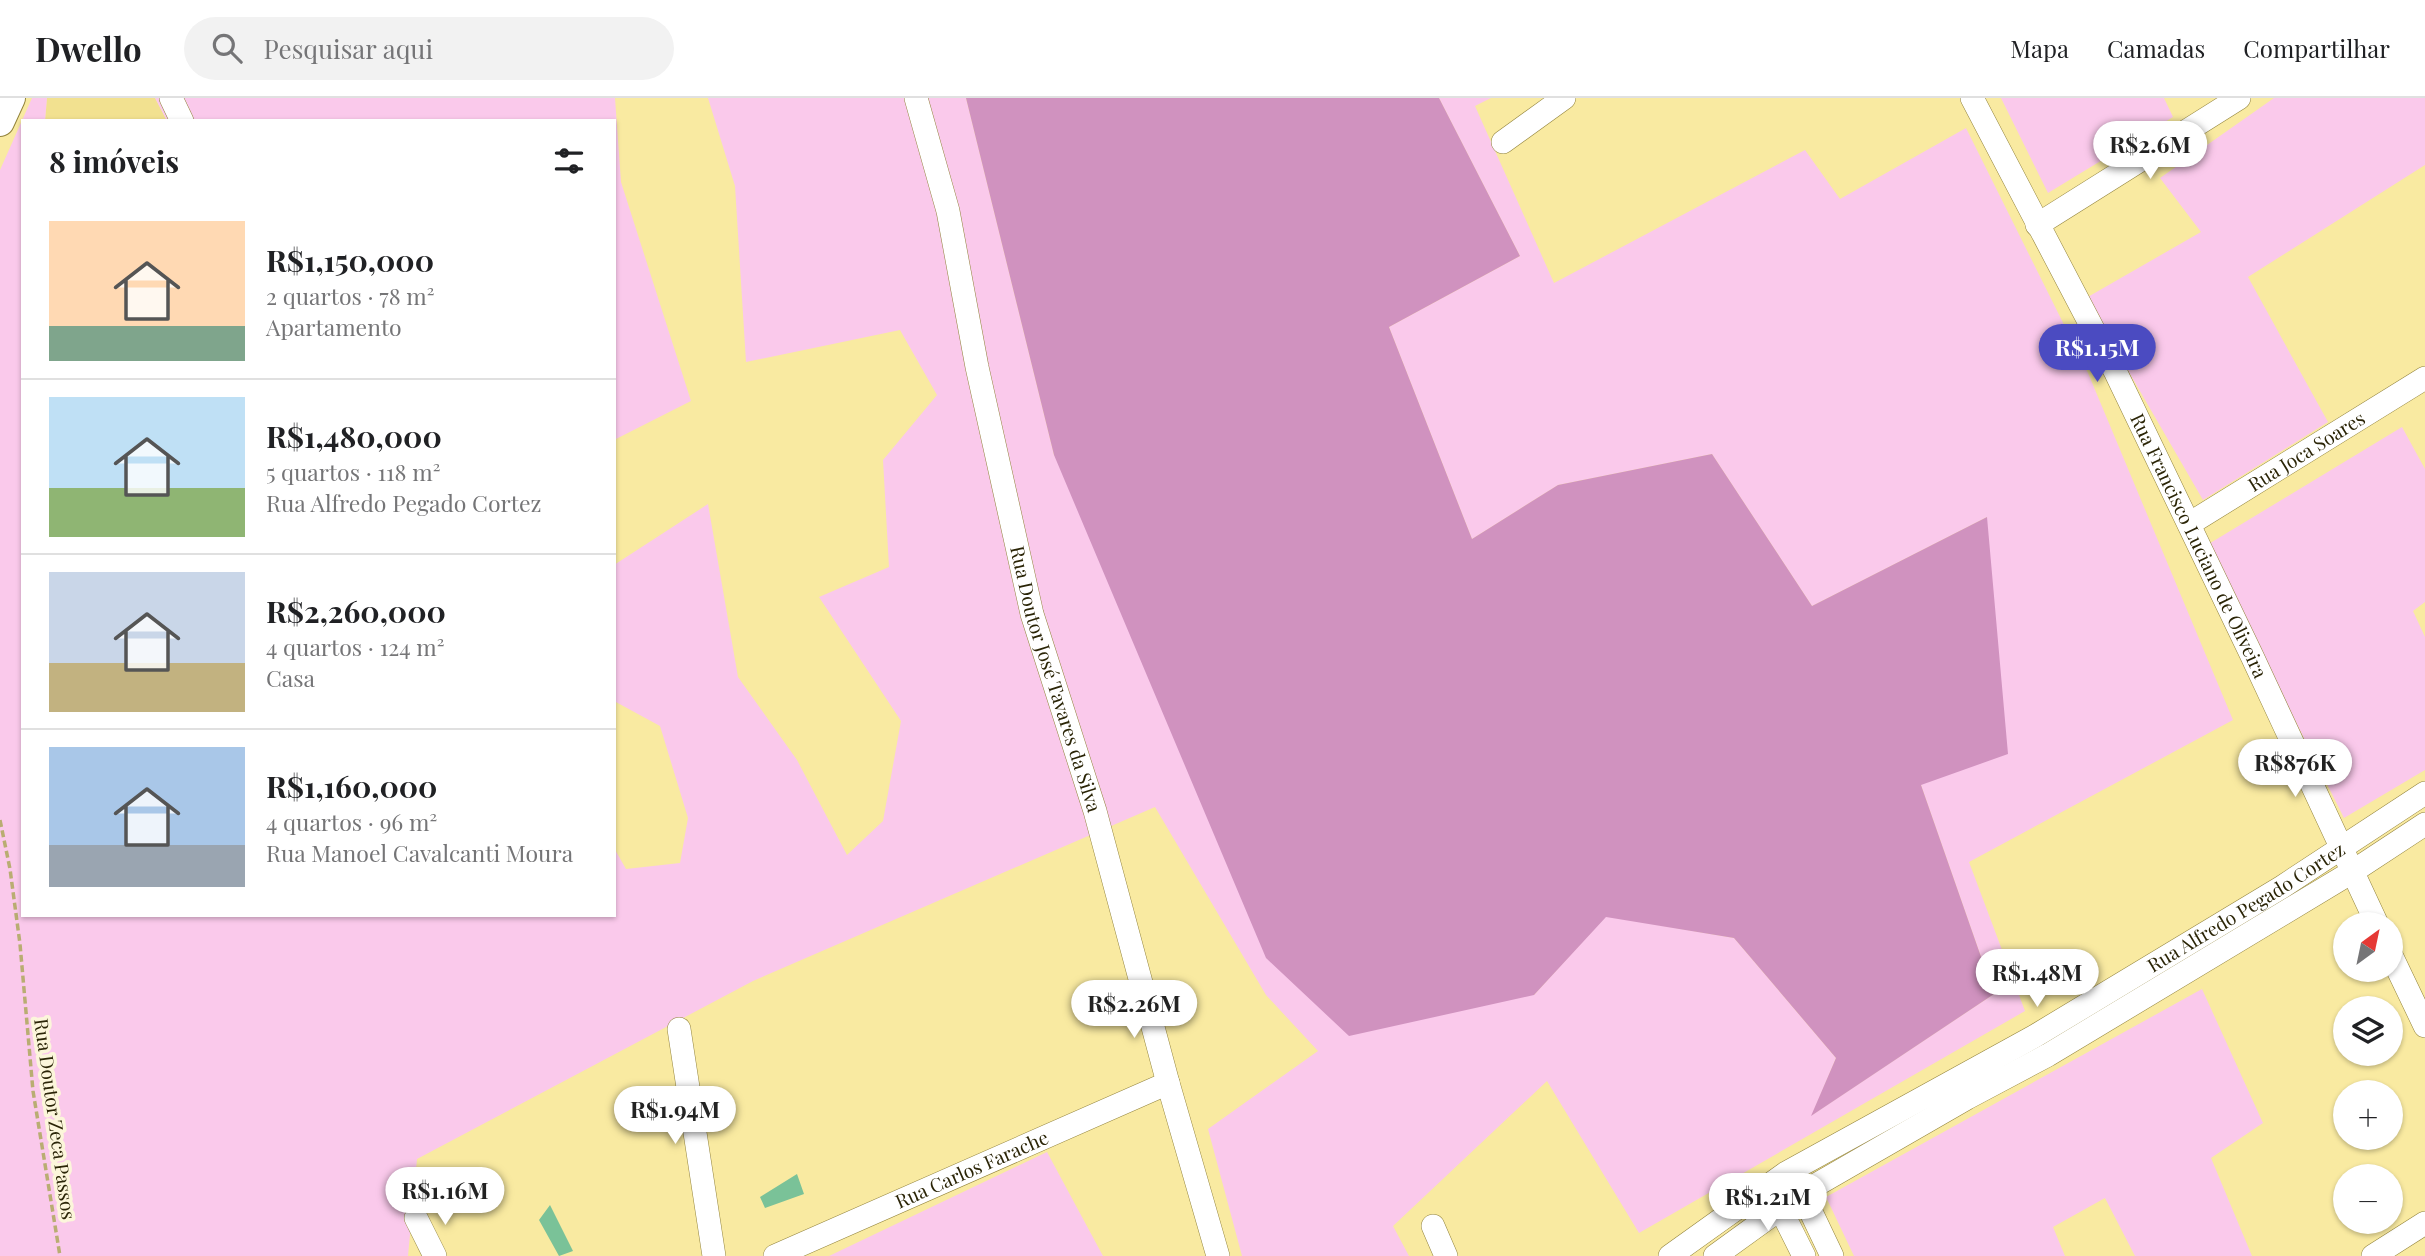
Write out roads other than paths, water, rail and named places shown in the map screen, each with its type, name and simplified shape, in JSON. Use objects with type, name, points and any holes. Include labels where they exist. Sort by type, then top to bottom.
[{"type":"main road","points":[[0,122],[11,98]]},
{"type":"street","points":[[170,98],[181,119]]},
{"type":"street","name":"Rua Doutor José Tavares da Silva","points":[[916,98],[948,211],[977,367],[1032,614],[1071,743],[1095,811],[1168,1083],[1218,1256]]},
{"type":"street","points":[[1503,142],[1564,98]]},
{"type":"street","name":"Rua Francisco Luciano de Oliveira","points":[[1972,98],[2116,373],[2371,912]]},
{"type":"street","points":[[2037,225],[2239,98]]},
{"type":"street","name":"Rua Joca Soares","points":[[2189,524],[2425,378]]},
{"type":"street","name":"Rua Alfredo Pegado Cortez","points":[[1670,1256],[1786,1173],[2035,1036],[2283,887],[2425,793]]},
{"type":"street","name":"Rua Alfredo Pegado Cortez","points":[[1715,1256],[1802,1193],[1967,1098],[2048,1055],[2352,872],[2425,824]]},
{"type":"street","points":[[2403,980],[2425,1026]]},
{"type":"street","points":[[679,1029],[714,1256]]},
{"type":"street","points":[[2035,1036],[2048,1055]]},
{"type":"street","name":"Rua Carlos Farache","points":[[775,1256],[1168,1083]]},
{"type":"street","points":[[1786,1173],[1802,1193],[1832,1256]]},
{"type":"street","points":[[1764,1188],[1780,1208],[1804,1256]]},
{"type":"street","points":[[416,1218],[435,1256]]},
{"type":"street","points":[[2373,1256],[2425,1223]]},
{"type":"street","points":[[1433,1226],[1446,1256]]}]
